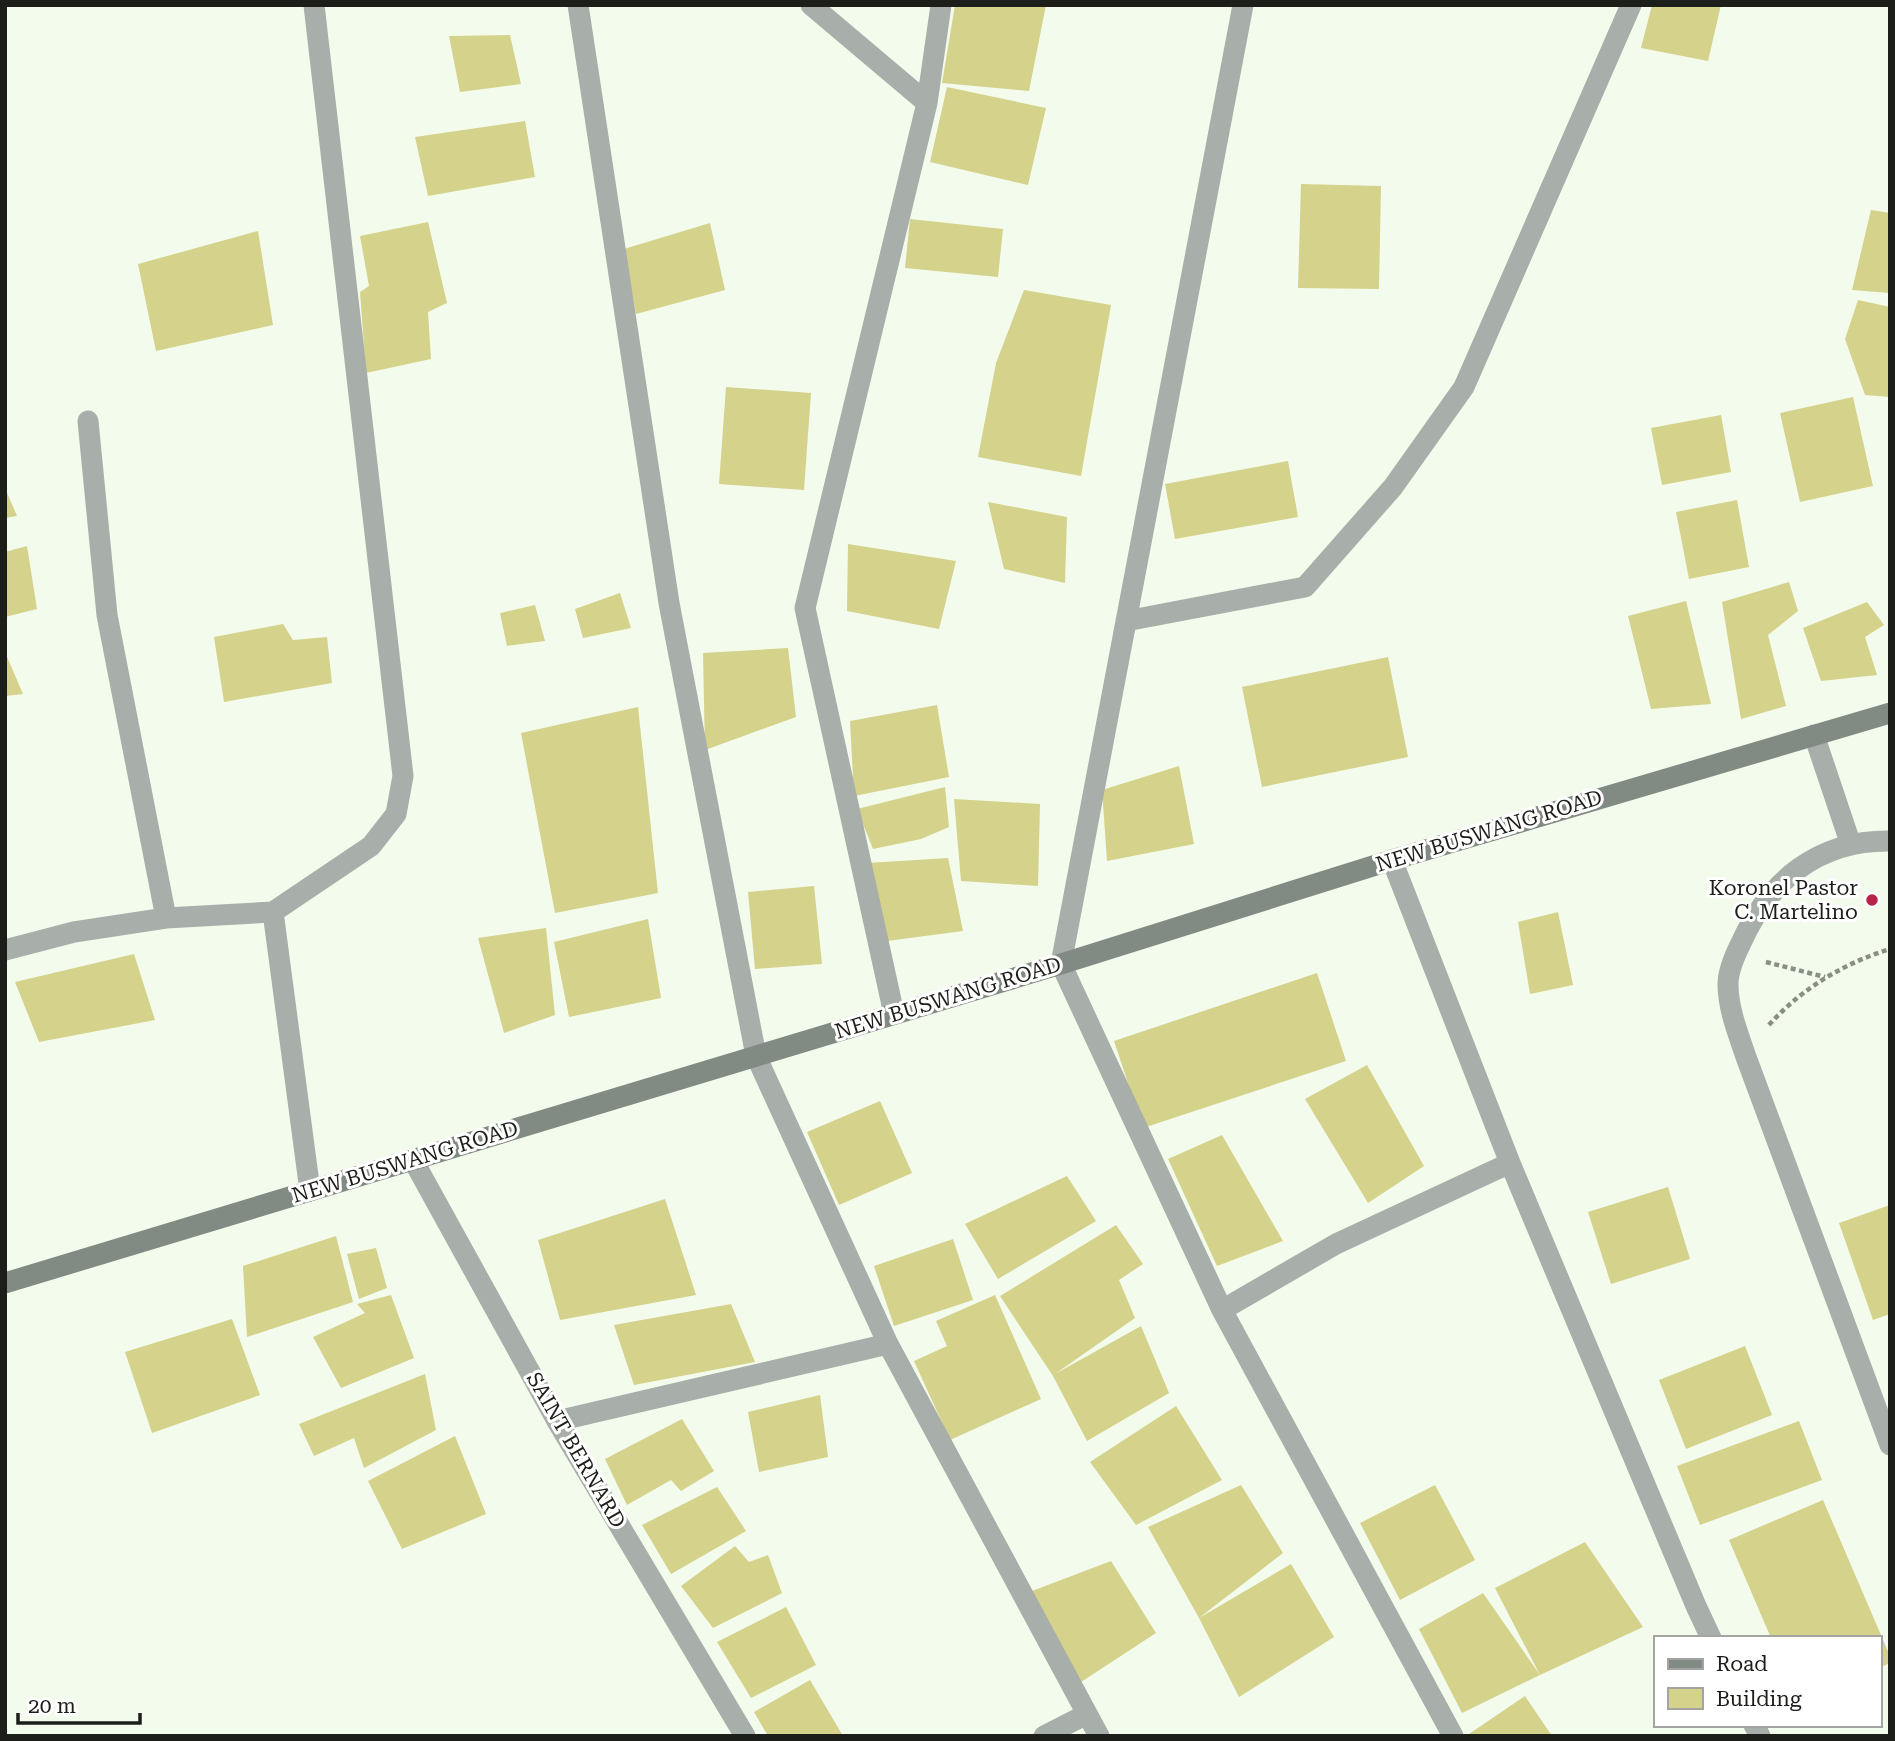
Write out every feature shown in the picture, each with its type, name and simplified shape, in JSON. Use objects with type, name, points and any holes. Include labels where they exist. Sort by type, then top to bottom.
[{"type":"street","points":[[5,950],[74,932],[166,918],[272,912],[371,846],[396,814],[403,776],[314,5]]},
{"type":"street","points":[[578,5],[669,603],[756,1056],[888,1344],[1099,1736]]},
{"type":"street","points":[[811,5],[927,103]]},
{"type":"street","points":[[894,1014],[805,608],[927,103],[941,5]]},
{"type":"street","points":[[1242,5],[1061,964],[1222,1310],[1453,1736]]},
{"type":"street","points":[[1126,621],[1305,587],[1393,486],[1464,387],[1631,5]]},
{"type":"street","points":[[88,421],[107,615],[166,918]]},
{"type":"street","name":"NEW BUSWANG ROAD","points":[[5,1283],[1061,964],[1392,860],[1890,713]]},
{"type":"street","points":[[1814,735],[1851,845]]},
{"type":"street","points":[[1890,841],[1851,845],[1809,862],[1776,887],[1753,916],[1736,954],[1728,982],[1732,1014],[1746,1057],[1890,1445]]},
{"type":"street","points":[[1392,860],[1510,1163],[1690,1593],[1711,1636]]},
{"type":"street","points":[[272,912],[310,1191]]},
{"type":"street","name":"SAINT BERNARD","points":[[413,1160],[557,1421],[745,1736]]},
{"type":"street","points":[[1222,1310],[1336,1244],[1510,1163]]},
{"type":"street","points":[[557,1421],[888,1344]]},
{"type":"street","points":[[1044,1736],[1087,1714]]},
{"type":"path","points":[[1746,1057],[1770,1024],[1795,997],[1826,977],[1890,949]]},
{"type":"path","points":[[1736,954],[1826,977]]},
{"type":"building","points":[[955,5],[1046,5],[1029,91],[942,83]]},
{"type":"building","points":[[1652,5],[1721,5],[1708,61],[1641,48]]},
{"type":"building","points":[[510,35],[521,84],[460,92],[449,36]]},
{"type":"building","points":[[947,87],[1046,108],[1028,185],[930,162]]},
{"type":"building","points":[[525,121],[535,177],[428,196],[415,137]]},
{"type":"building","points":[[1301,184],[1381,186],[1379,289],[1298,288]]},
{"type":"building","points":[[1871,210],[1890,213],[1890,293],[1852,290]]},
{"type":"building","points":[[910,219],[1003,229],[998,277],[905,268]]},
{"type":"building","points":[[428,222],[447,303],[428,312],[431,359],[366,373],[360,292],[369,286],[360,236]]},
{"type":"building","points":[[710,223],[725,290],[636,314],[624,249]]},
{"type":"building","points":[[258,231],[273,325],[156,351],[138,264]]},
{"type":"building","points":[[1024,290],[1111,305],[1081,476],[978,457],[996,363]]},
{"type":"building","points":[[1858,300],[1890,307],[1890,397],[1865,395],[1845,339]]},
{"type":"building","points":[[726,387],[811,393],[804,490],[719,484]]},
{"type":"building","points":[[1853,397],[1873,486],[1800,502],[1780,413]]},
{"type":"building","points":[[1721,415],[1731,472],[1662,485],[1651,428]]},
{"type":"building","points":[[1288,461],[1298,517],[1175,539],[1165,484]]},
{"type":"building","points":[[5,488],[17,516],[5,518]]},
{"type":"building","points":[[1737,500],[1749,567],[1689,579],[1676,512]]},
{"type":"building","points":[[988,502],[1067,517],[1065,583],[1004,569]]},
{"type":"building","points":[[848,544],[956,561],[939,629],[847,611]]},
{"type":"building","points":[[27,546],[37,609],[5,617],[5,552]]},
{"type":"building","points":[[1789,582],[1798,611],[1768,635],[1786,706],[1741,719],[1722,602]]},
{"type":"building","points":[[620,593],[631,628],[583,638],[575,609]]},
{"type":"building","points":[[1686,601],[1711,704],[1651,709],[1628,616]]},
{"type":"building","points":[[1867,602],[1884,625],[1865,637],[1877,675],[1821,681],[1803,628]]},
{"type":"building","points":[[535,605],[545,641],[507,646],[500,613]]},
{"type":"building","points":[[283,624],[293,640],[327,637],[332,683],[224,702],[214,637]]},
{"type":"building","points":[[788,648],[796,717],[705,750],[703,653]]},
{"type":"building","points":[[5,652],[23,694],[5,696]]},
{"type":"building","points":[[1388,657],[1408,757],[1262,787],[1242,687]]},
{"type":"building","points":[[937,705],[949,777],[854,796],[850,721]]},
{"type":"building","points":[[638,707],[658,893],[555,913],[521,733]]},
{"type":"building","points":[[1179,766],[1194,844],[1107,861],[1102,790]]},
{"type":"building","points":[[945,787],[949,827],[921,839],[873,849],[857,809]]},
{"type":"building","points":[[954,799],[1040,804],[1038,886],[961,881]]},
{"type":"building","points":[[948,858],[963,931],[887,941],[867,863]]},
{"type":"building","points":[[814,886],[822,964],[755,969],[748,892]]},
{"type":"building","points":[[1558,912],[1573,985],[1530,994],[1518,922]]},
{"type":"building","points":[[648,919],[661,998],[569,1017],[554,942]]},
{"type":"building","points":[[546,928],[555,1015],[504,1033],[478,938]]},
{"type":"building","points":[[134,954],[155,1020],[39,1042],[15,982]]},
{"type":"building","points":[[1317,973],[1346,1061],[1143,1128],[1114,1041]]},
{"type":"building","points":[[1367,1065],[1424,1166],[1368,1203],[1305,1099]]},
{"type":"building","points":[[880,1101],[912,1173],[839,1205],[807,1132]]},
{"type":"building","points":[[1222,1135],[1283,1241],[1217,1266],[1168,1159]]},
{"type":"building","points":[[1067,1176],[1096,1221],[998,1279],[965,1224]]},
{"type":"building","points":[[1668,1187],[1690,1259],[1611,1284],[1588,1212]]},
{"type":"building","points":[[665,1199],[696,1295],[560,1320],[538,1240]]},
{"type":"building","points":[[1890,1205],[1890,1314],[1873,1320],[1839,1223]]},
{"type":"building","points":[[1116,1225],[1143,1264],[1119,1280],[1135,1318],[1055,1374],[1141,1326],[1169,1393],[1087,1441],[1053,1376],[1000,1296]]},
{"type":"building","points":[[336,1236],[353,1302],[247,1337],[243,1266]]},
{"type":"building","points":[[953,1239],[973,1300],[894,1326],[874,1266]]},
{"type":"building","points":[[376,1248],[387,1288],[359,1299],[347,1254]]},
{"type":"building","points":[[391,1295],[414,1358],[341,1388],[313,1337],[365,1313],[357,1304]]},
{"type":"building","points":[[995,1295],[1041,1399],[950,1440],[914,1361],[947,1346],[936,1321]]},
{"type":"building","points":[[731,1304],[755,1362],[634,1385],[614,1325]]},
{"type":"building","points":[[232,1319],[260,1395],[152,1433],[125,1352]]},
{"type":"building","points":[[1745,1346],[1772,1415],[1686,1449],[1659,1380]]},
{"type":"building","points":[[425,1374],[436,1430],[364,1468],[354,1438],[314,1456],[299,1424]]},
{"type":"building","points":[[820,1395],[828,1457],[759,1472],[748,1412]]},
{"type":"building","points":[[1176,1406],[1222,1480],[1136,1525],[1090,1462]]},
{"type":"building","points":[[682,1419],[714,1471],[681,1491],[671,1480],[627,1505],[605,1459]]},
{"type":"building","points":[[1799,1421],[1822,1480],[1700,1525],[1677,1466]]},
{"type":"building","points":[[455,1436],[486,1514],[402,1549],[368,1481]]},
{"type":"building","points":[[1241,1485],[1283,1553],[1199,1618],[1148,1527]]},
{"type":"building","points":[[1435,1485],[1475,1560],[1400,1600],[1360,1523]]},
{"type":"building","points":[[717,1487],[746,1531],[671,1574],[642,1525]]},
{"type":"building","points":[[1823,1500],[1890,1656],[1890,1663],[1881,1667],[1881,1636],[1770,1636],[1729,1540]]},
{"type":"building","points":[[1585,1542],[1643,1627],[1540,1675],[1495,1588]]},
{"type":"building","points":[[735,1546],[749,1562],[768,1555],[782,1593],[713,1628],[681,1586]]},
{"type":"building","points":[[1111,1561],[1156,1633],[1081,1682],[1032,1591]]},
{"type":"building","points":[[1291,1564],[1334,1637],[1239,1697],[1199,1618]]},
{"type":"building","points":[[1483,1593],[1540,1675],[1462,1713],[1419,1629]]},
{"type":"building","points":[[786,1607],[816,1665],[751,1698],[717,1642]]},
{"type":"building","points":[[810,1680],[843,1736],[768,1736],[754,1712]]},
{"type":"building","points":[[1525,1696],[1552,1736],[1466,1736]]},
{"type":"place","name":"Koronel Pastor C. Martelino","points":[[1872,900]]}]
